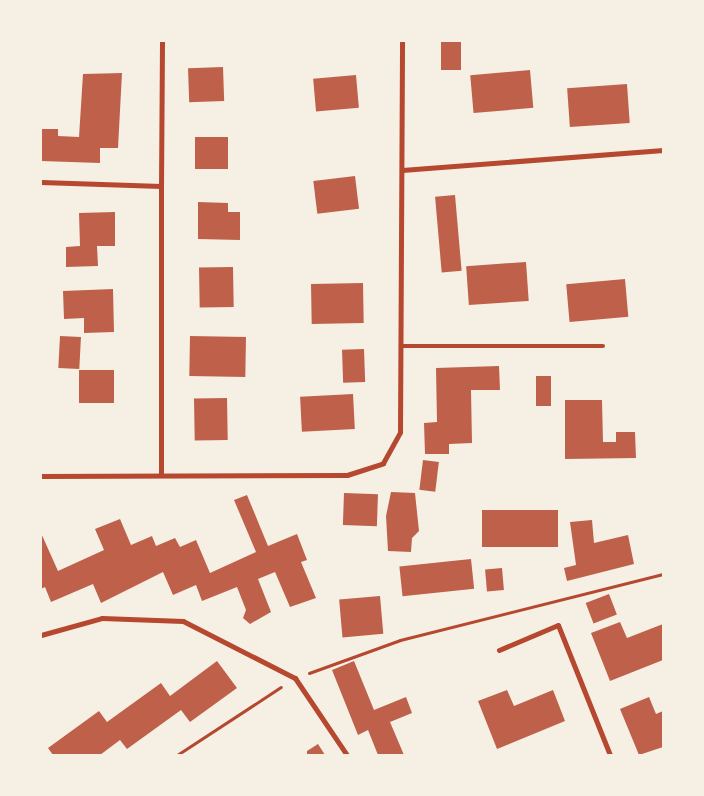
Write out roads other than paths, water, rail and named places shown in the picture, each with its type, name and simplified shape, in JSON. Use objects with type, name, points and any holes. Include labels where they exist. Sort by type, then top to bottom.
[{"type":"street","points":[[162,41],[162,475]]},
{"type":"street","points":[[41,476],[347,475],[383,463],[400,432],[402,41]]},
{"type":"street","points":[[402,170],[663,150]]},
{"type":"street","points":[[41,182],[161,186]]},
{"type":"street","points":[[41,635],[102,618],[182,622],[295,678],[347,755]]},
{"type":"street","points":[[499,650],[558,625],[610,755]]},
{"type":"lane","points":[[401,346],[604,346]]}]
